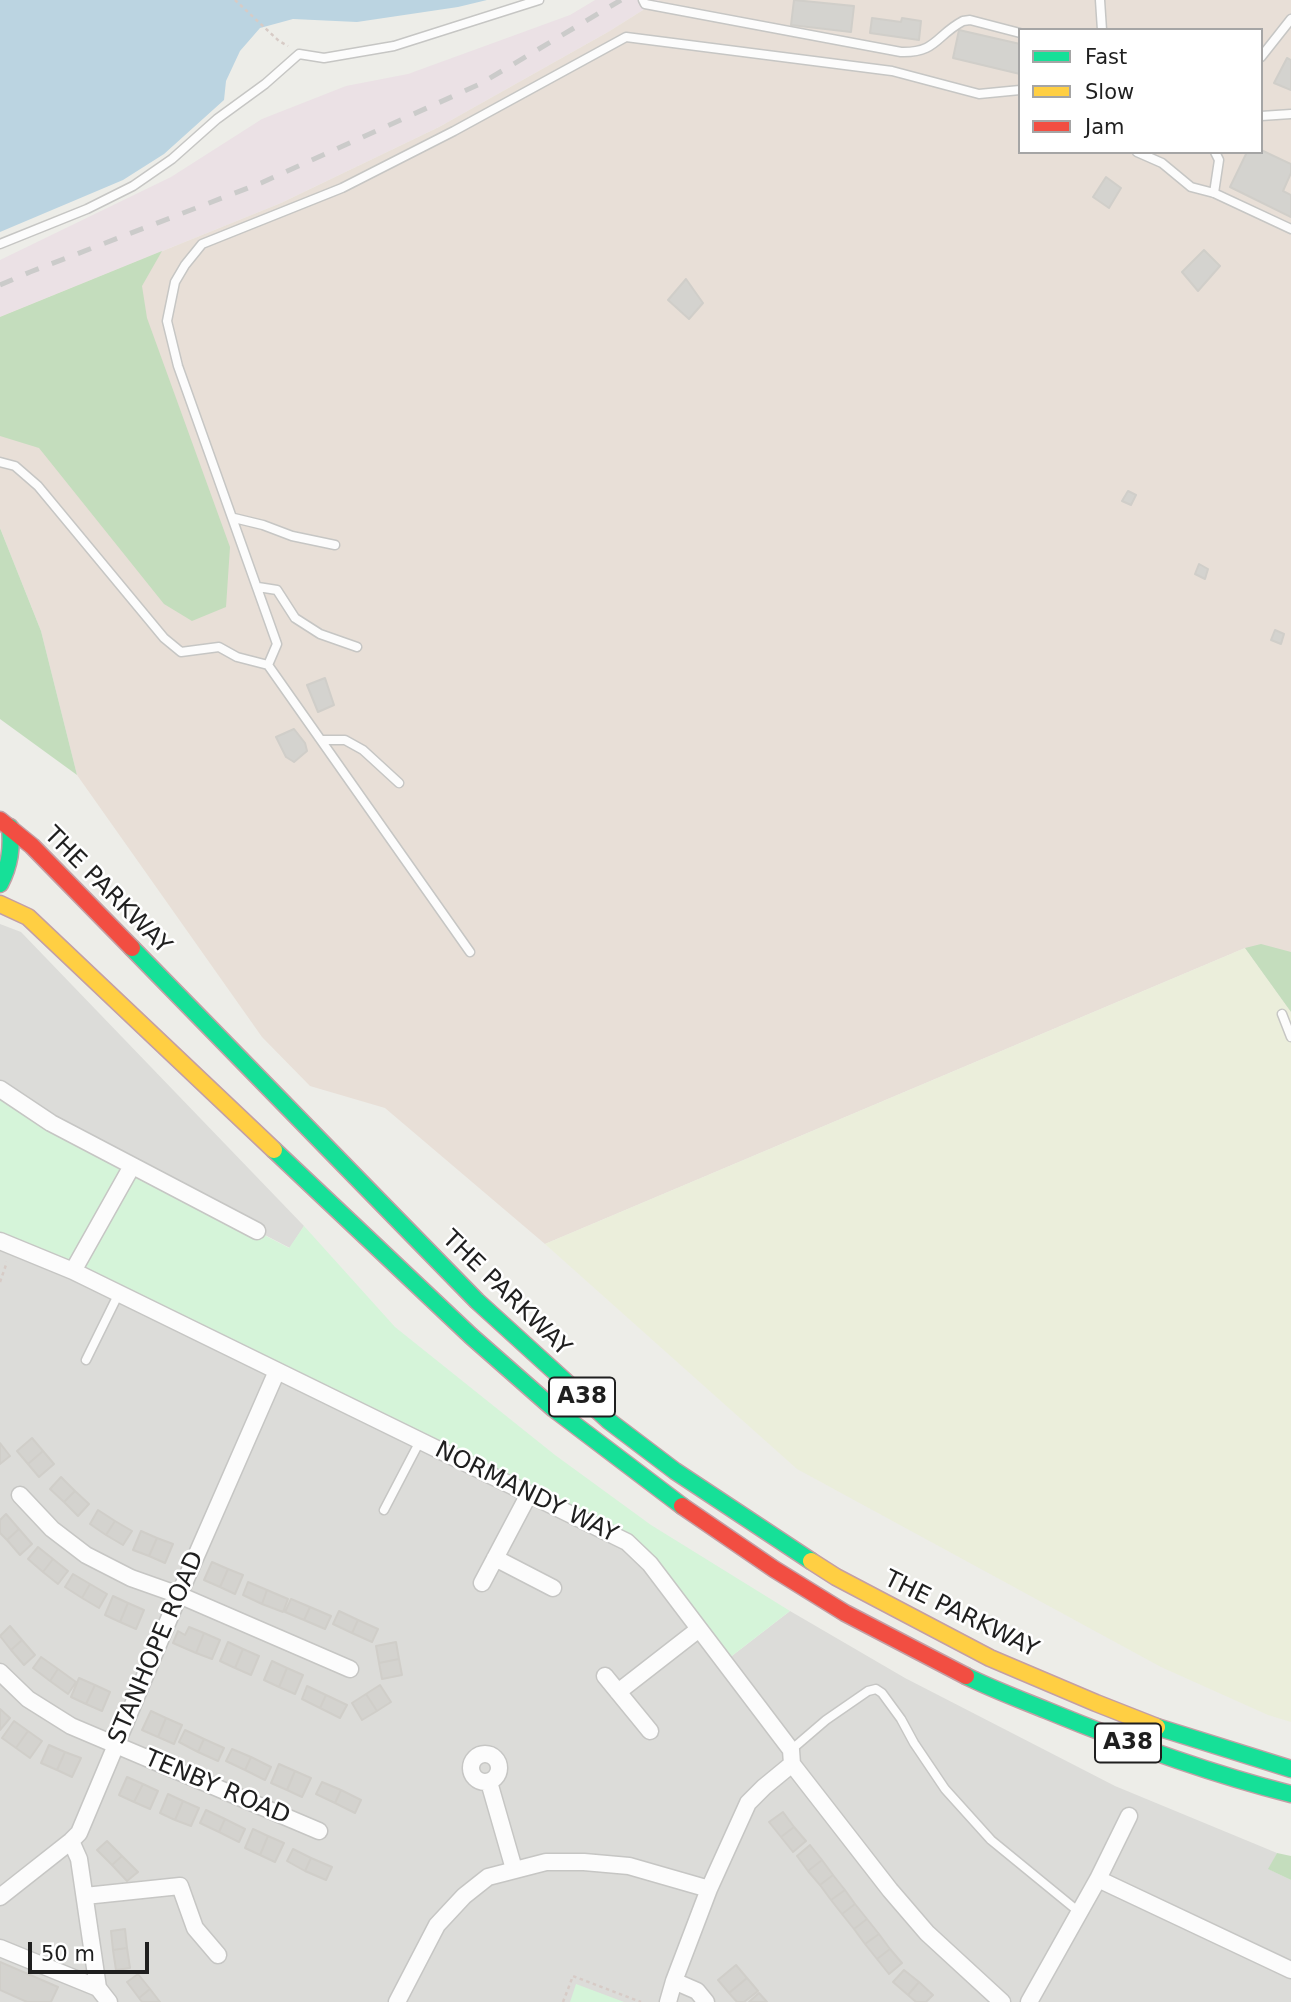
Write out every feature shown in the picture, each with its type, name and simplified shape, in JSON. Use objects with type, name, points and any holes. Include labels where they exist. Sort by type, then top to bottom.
[{"type":"highway","points":[[0,884],[9,867],[12,846],[5,824]]},
{"type":"highway","name":"THE PARKWAY","points":[[5,824],[32,846],[477,1301],[609,1421],[676,1471],[836,1577],[990,1658],[1177,1734],[1291,1769]]},
{"type":"highway","name":"THE PARKWAY","points":[[0,904],[28,917],[471,1336],[543,1400],[700,1519],[845,1613],[970,1678],[1152,1752],[1246,1783],[1291,1794]]},
{"type":"street","points":[[0,1089],[51,1123],[257,1231]]},
{"type":"street","points":[[73,1271],[132,1166]]},
{"type":"street","name":"NORMANDY WAY","points":[[6,1243],[119,1293],[627,1542],[650,1564],[890,1890],[928,1934],[1002,2002]]},
{"type":"street","name":"STANHOPE ROAD","points":[[0,1897],[79,1833],[178,1595],[277,1371]]},
{"type":"street","points":[[482,1583],[529,1494]]},
{"type":"street","points":[[20,1495],[52,1529],[86,1555],[131,1578],[178,1595],[350,1669]]},
{"type":"street","points":[[495,1558],[553,1588]]},
{"type":"street","points":[[618,1692],[699,1629]]},
{"type":"street","name":"TENBY ROAD","points":[[0,1672],[28,1699],[71,1726],[319,1831]]},
{"type":"street","points":[[605,1676],[650,1731]]},
{"type":"street","points":[[668,2002],[709,1889],[748,1803],[792,1757]]},
{"type":"street","points":[[489,1782],[514,1869]]},
{"type":"street","points":[[1030,2002],[1098,1879],[1129,1816]]},
{"type":"street","points":[[71,1841],[79,1859],[98,1988]]},
{"type":"street","points":[[397,2002],[437,1925],[464,1896],[488,1877],[546,1862],[584,1862],[629,1866],[709,1889]]},
{"type":"street","points":[[1098,1879],[1291,1970]]},
{"type":"street","points":[[85,1896],[180,1886],[195,1928],[218,1955]]},
{"type":"street","points":[[0,1948],[98,1988],[109,2002]]},
{"type":"street","points":[[674,1981],[697,1991],[706,2002]]},
{"type":"lane","points":[[0,244],[87,209],[133,186],[172,159],[217,119],[299,54],[324,58],[394,46],[539,0]]},
{"type":"lane","points":[[643,0],[645,4],[901,52],[917,53],[930,47],[963,21],[970,20],[1018,32]]},
{"type":"lane","points":[[1100,0],[1101,28]]},
{"type":"lane","points":[[1263,54],[1291,19]]},
{"type":"lane","points":[[268,665],[277,643],[178,366],[167,321],[175,282],[202,244],[342,188],[454,131],[626,37],[892,71],[979,94],[1018,90]]},
{"type":"lane","points":[[1263,116],[1291,114]]},
{"type":"lane","points":[[1142,154],[1162,163],[1191,187],[1214,193],[1291,229]]},
{"type":"lane","points":[[1214,193],[1219,160],[1216,154]]},
{"type":"lane","points":[[0,462],[15,466],[38,486],[164,638],[181,652],[219,647],[237,657],[268,665],[470,951]]},
{"type":"lane","points":[[234,518],[292,536],[335,545]]},
{"type":"lane","points":[[258,587],[277,590],[295,618],[320,634],[357,647]]},
{"type":"lane","points":[[322,740],[345,740],[363,750],[398,783]]},
{"type":"lane","points":[[1282,1014],[1291,1037]]},
{"type":"lane","points":[[86,1360],[119,1293]]},
{"type":"lane","points":[[384,1510],[420,1441]]},
{"type":"lane","points":[[792,1757],[826,1720],[868,1691],[876,1689],[901,1718],[914,1743],[945,1789],[991,1840],[1079,1912]]},
{"type":"path","points":[[235,0],[279,41],[299,54]]},
{"type":"path","points":[[0,1282],[6,1243]]},
{"type":"path","points":[[563,2002],[573,1976],[641,2002]]},
{"type":"shaded area","points":[[595,0],[659,0],[608,32],[439,127],[281,203],[0,317],[0,260],[171,177],[262,119],[346,86],[408,74],[570,15]]},
{"type":"shaded area","points":[[659,0],[1291,0],[1291,1012],[1245,948],[545,1244],[385,1108],[310,1086],[262,1037],[77,775],[41,631],[0,528],[0,317],[281,203],[439,127],[608,32]]},
{"type":"shaded area","points":[[0,924],[21,932],[304,1226],[290,1248],[132,1166],[0,1089]]},
{"type":"shaded area","points":[[0,1246],[73,1271],[627,1542],[724,1662],[790,1611],[905,1678],[1115,1786],[1277,1853],[1269,1869],[1291,1880],[1291,2002],[0,2002]]},
{"type":"green space","points":[[162,251],[142,286],[147,318],[230,547],[226,607],[192,621],[164,604],[39,448],[0,436],[0,317]]},
{"type":"green space","points":[[0,528],[41,631],[77,775],[0,719]]},
{"type":"green space","points":[[1261,944],[1291,952],[1291,1012],[1245,948]]},
{"type":"green space","points":[[1245,948],[1291,1012],[1291,1722],[1268,1715],[1161,1667],[797,1469],[545,1244]]},
{"type":"green space","points":[[0,1089],[132,1166],[289,1248],[304,1226],[395,1327],[555,1455],[651,1525],[790,1611],[724,1662],[627,1542],[73,1271],[0,1246]]},
{"type":"green space","points":[[1277,1853],[1291,1856],[1291,1880],[1268,1869]]},
{"type":"green space","points":[[576,1984],[624,2002],[570,2002]]},
{"type":"water","points":[[0,0],[487,0],[357,22],[293,19],[260,28],[240,51],[226,81],[224,100],[164,154],[123,180],[0,232]]},
{"type":"building","points":[[794,0],[854,6],[851,32],[791,25]]},
{"type":"building","points":[[872,18],[901,22],[902,18],[921,21],[919,40],[870,33]]},
{"type":"building","points":[[959,30],[1018,44],[1018,74],[953,58]]},
{"type":"building","points":[[1287,58],[1291,60],[1291,90],[1274,83]]},
{"type":"building","points":[[1263,151],[1291,164],[1291,173],[1283,191],[1291,195],[1291,217],[1230,187],[1246,154],[1263,154]]},
{"type":"building","points":[[1106,177],[1121,188],[1109,208],[1093,197]]},
{"type":"building","points":[[1204,250],[1220,266],[1198,291],[1182,272]]},
{"type":"building","points":[[686,279],[703,303],[689,319],[668,300]]},
{"type":"building","points":[[1128,491],[1136,495],[1131,505],[1122,501]]},
{"type":"building","points":[[1199,564],[1208,569],[1205,579],[1195,574]]},
{"type":"building","points":[[1275,630],[1284,634],[1281,644],[1271,640]]},
{"type":"building","points":[[325,678],[334,705],[318,712],[307,685]]},
{"type":"building","points":[[294,729],[305,743],[307,751],[294,762],[286,757],[276,737]]},
{"type":"building","points":[[32,1438],[43,1451],[28,1464],[17,1451]]},
{"type":"building","points":[[0,1443],[10,1456],[0,1464]]},
{"type":"building","points":[[43,1451],[54,1464],[39,1477],[28,1464]]},
{"type":"building","points":[[61,1477],[75,1491],[64,1502],[50,1489]]},
{"type":"building","points":[[75,1491],[89,1504],[78,1516],[64,1502]]},
{"type":"building","points":[[98,1510],[115,1521],[106,1535],[90,1524]]},
{"type":"building","points":[[6,1514],[19,1529],[7,1540],[0,1533],[0,1520]]},
{"type":"building","points":[[115,1521],[132,1531],[123,1545],[106,1535]]},
{"type":"building","points":[[19,1529],[32,1544],[20,1555],[7,1540]]},
{"type":"building","points":[[141,1531],[157,1538],[149,1556],[133,1550]]},
{"type":"building","points":[[157,1538],[173,1544],[165,1563],[149,1556]]},
{"type":"building","points":[[38,1547],[53,1559],[43,1572],[28,1559]]},
{"type":"building","points":[[53,1559],[68,1571],[58,1584],[43,1572]]},
{"type":"building","points":[[212,1562],[228,1569],[220,1587],[204,1580]]},
{"type":"building","points":[[228,1569],[243,1575],[235,1594],[220,1587]]},
{"type":"building","points":[[73,1574],[90,1584],[82,1598],[65,1587]]},
{"type":"building","points":[[248,1582],[267,1590],[262,1604],[243,1595]]},
{"type":"building","points":[[90,1584],[107,1594],[99,1608],[82,1598]]},
{"type":"building","points":[[267,1590],[288,1599],[283,1612],[262,1604]]},
{"type":"building","points":[[113,1596],[128,1603],[120,1622],[105,1615]]},
{"type":"building","points":[[291,1599],[310,1607],[304,1620],[285,1612]]},
{"type":"building","points":[[128,1603],[144,1610],[136,1629],[120,1622]]},
{"type":"building","points":[[310,1607],[331,1616],[325,1629],[304,1620]]},
{"type":"building","points":[[339,1611],[358,1620],[352,1633],[333,1624]]},
{"type":"building","points":[[358,1620],[378,1629],[372,1642],[352,1633]]},
{"type":"building","points":[[10,1626],[22,1640],[11,1650],[0,1636]]},
{"type":"building","points":[[189,1627],[204,1633],[196,1653],[173,1643],[178,1631],[185,1635]]},
{"type":"building","points":[[204,1633],[220,1640],[212,1659],[196,1653]]},
{"type":"building","points":[[22,1640],[35,1655],[24,1665],[11,1650]]},
{"type":"building","points":[[228,1642],[243,1649],[235,1668],[220,1661]]},
{"type":"building","points":[[396,1642],[399,1659],[379,1663],[376,1646]]},
{"type":"building","points":[[243,1649],[259,1656],[251,1675],[235,1668]]},
{"type":"building","points":[[41,1657],[58,1669],[50,1681],[33,1668]]},
{"type":"building","points":[[399,1659],[402,1675],[382,1679],[379,1663]]},
{"type":"building","points":[[272,1661],[287,1668],[279,1687],[264,1680]]},
{"type":"building","points":[[287,1668],[303,1675],[295,1694],[279,1687]]},
{"type":"building","points":[[58,1669],[76,1682],[68,1694],[50,1681]]},
{"type":"building","points":[[79,1678],[95,1685],[86,1704],[71,1697]]},
{"type":"building","points":[[95,1685],[110,1692],[102,1711],[86,1704]]},
{"type":"building","points":[[380,1685],[391,1702],[377,1711],[366,1694]]},
{"type":"building","points":[[307,1686],[326,1695],[320,1708],[302,1699]]},
{"type":"building","points":[[366,1694],[377,1711],[362,1720],[352,1703]]},
{"type":"building","points":[[326,1695],[347,1705],[340,1718],[320,1708]]},
{"type":"building","points":[[0,1709],[10,1718],[0,1730]]},
{"type":"building","points":[[151,1711],[166,1718],[158,1737],[142,1730]]},
{"type":"building","points":[[166,1718],[182,1725],[174,1744],[158,1737]]},
{"type":"building","points":[[14,1721],[28,1731],[16,1748],[2,1738]]},
{"type":"building","points":[[185,1730],[204,1739],[198,1752],[179,1742]]},
{"type":"building","points":[[28,1731],[42,1741],[30,1758],[16,1748]]},
{"type":"building","points":[[204,1739],[224,1748],[218,1761],[198,1752]]},
{"type":"building","points":[[49,1745],[65,1752],[57,1770],[41,1763]]},
{"type":"building","points":[[232,1749],[251,1757],[245,1770],[226,1761]]},
{"type":"building","points":[[65,1752],[81,1758],[72,1777],[57,1770]]},
{"type":"building","points":[[251,1757],[271,1767],[265,1780],[245,1770]]},
{"type":"building","points":[[279,1764],[295,1771],[287,1790],[271,1783]]},
{"type":"building","points":[[295,1771],[311,1778],[302,1797],[287,1790]]},
{"type":"building","points":[[127,1777],[143,1784],[134,1802],[119,1795]]},
{"type":"building","points":[[322,1782],[341,1790],[335,1803],[316,1794]]},
{"type":"building","points":[[143,1784],[158,1791],[150,1809],[134,1802]]},
{"type":"building","points":[[341,1790],[361,1800],[355,1813],[335,1803]]},
{"type":"building","points":[[168,1794],[183,1801],[175,1820],[160,1813]]},
{"type":"building","points":[[183,1801],[199,1808],[191,1826],[175,1820]]},
{"type":"building","points":[[206,1810],[225,1819],[219,1832],[200,1823]]},
{"type":"building","points":[[783,1812],[794,1827],[781,1837],[769,1822]]},
{"type":"building","points":[[225,1819],[245,1829],[239,1842],[219,1832]]},
{"type":"building","points":[[794,1827],[806,1841],[793,1852],[781,1837]]},
{"type":"building","points":[[253,1829],[268,1836],[260,1855],[245,1848]]},
{"type":"building","points":[[268,1836],[284,1843],[275,1862],[260,1855]]},
{"type":"building","points":[[107,1841],[122,1856],[112,1865],[97,1850]]},
{"type":"building","points":[[810,1845],[822,1860],[808,1871],[797,1856]]},
{"type":"building","points":[[293,1849],[311,1858],[305,1871],[287,1861]]},
{"type":"building","points":[[122,1856],[138,1872],[127,1881],[112,1865]]},
{"type":"building","points":[[311,1858],[332,1867],[326,1880],[305,1871]]},
{"type":"building","points":[[822,1860],[833,1875],[820,1885],[808,1871]]},
{"type":"building","points":[[833,1875],[845,1890],[831,1900],[820,1885]]},
{"type":"building","points":[[845,1890],[855,1904],[842,1914],[831,1900]]},
{"type":"building","points":[[855,1904],[867,1919],[854,1929],[842,1914]]},
{"type":"building","points":[[867,1919],[879,1934],[865,1944],[854,1929]]},
{"type":"building","points":[[125,1929],[127,1948],[113,1950],[111,1931]]},
{"type":"building","points":[[879,1934],[890,1949],[877,1959],[865,1944]]},
{"type":"building","points":[[127,1948],[130,1968],[116,1970],[113,1950]]},
{"type":"building","points":[[890,1949],[902,1963],[889,1974],[877,1959]]},
{"type":"building","points":[[0,1962],[58,1987],[51,2002],[27,2002],[0,1990]]},
{"type":"building","points":[[736,1965],[747,1978],[729,1993],[718,1980]]},
{"type":"building","points":[[904,1970],[919,1982],[908,1995],[893,1982]]},
{"type":"building","points":[[138,1974],[150,1989],[139,1998],[127,1982]]},
{"type":"building","points":[[747,1978],[758,1991],[744,2002],[737,2002],[729,1993]]},
{"type":"building","points":[[919,1982],[933,1995],[926,2002],[916,2002],[908,1995]]},
{"type":"building","points":[[150,1989],[160,2002],[142,2002],[139,1998]]},
{"type":"building","points":[[759,1993],[767,2002],[749,2002]]},
{"type":"railway","points":[[0,285],[261,183],[480,84],[621,0]]},
{"type":"traffic: fast","points":[[0,884],[9,856],[10,827]]},
{"type":"traffic: fast","points":[[132,948],[477,1301],[609,1421],[675,1471],[811,1561]]},
{"type":"traffic: fast","points":[[274,1150],[471,1336],[554,1409],[682,1506]]},
{"type":"traffic: fast","points":[[966,1676],[1137,1746],[1229,1777],[1291,1794]]},
{"type":"traffic: fast","points":[[1157,1727],[1291,1769]]},
{"type":"traffic: slow","points":[[0,904],[28,917],[274,1150]]},
{"type":"traffic: slow","points":[[811,1561],[836,1577],[990,1658],[1157,1727]]},
{"type":"traffic: jam","points":[[0,820],[32,846],[132,948]]},
{"type":"traffic: jam","points":[[682,1506],[774,1569],[845,1613],[966,1676]]}]
